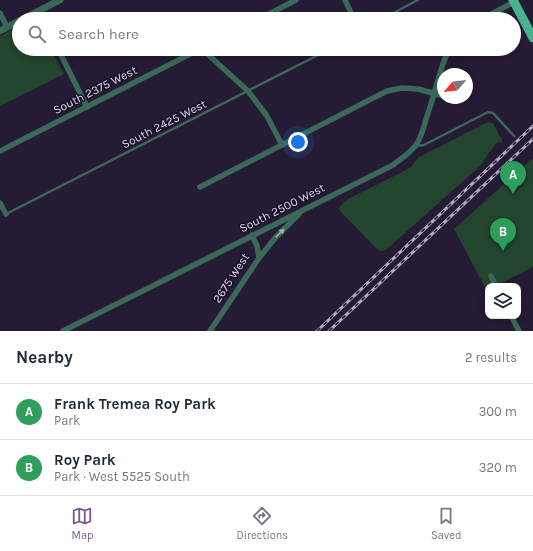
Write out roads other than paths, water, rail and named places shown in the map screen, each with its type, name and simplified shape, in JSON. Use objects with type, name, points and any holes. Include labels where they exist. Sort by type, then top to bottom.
[{"type":"main road","points":[[514,1],[520,12]]},
{"type":"main road","points":[[521,15],[533,38]]},
{"type":"street","points":[[38,11],[60,0]]},
{"type":"street","points":[[273,12],[296,0]]},
{"type":"street","points":[[345,0],[351,12]]},
{"type":"street","points":[[494,12],[514,1]]},
{"type":"street","points":[[0,13],[7,27]]},
{"type":"street","points":[[0,30],[12,24]]},
{"type":"street","points":[[62,56],[87,107]]},
{"type":"street","name":"South 2375 West","points":[[0,151],[187,56]]},
{"type":"street","points":[[209,56],[248,91],[267,116],[282,145]]},
{"type":"street","name":"South 2500 West","points":[[63,331],[393,165],[415,146],[419,139],[446,56]]},
{"type":"street","points":[[200,187],[387,91],[402,88],[418,89],[435,94]]},
{"type":"street","points":[[0,203],[6,214]]},
{"type":"street","points":[[259,258],[276,237],[303,210]]},
{"type":"street","name":"2675 West","points":[[210,331],[259,258],[257,246],[252,235]]},
{"type":"street","points":[[491,276],[494,283]]},
{"type":"street","points":[[513,319],[519,331]]},
{"type":"lane","points":[[395,12],[418,0]]},
{"type":"lane","name":"South 2425 West","points":[[6,214],[316,56]]},
{"type":"lane","points":[[415,146],[424,145],[488,112],[493,113],[514,136]]},
{"type":"railway","points":[[317,331],[533,126]]},
{"type":"railway","points":[[329,331],[533,139]]},
{"type":"place","name":"Frank Tremea Roy Park","points":[[513,194]]},
{"type":"place","name":"Roy Park","points":[[503,251]]}]
